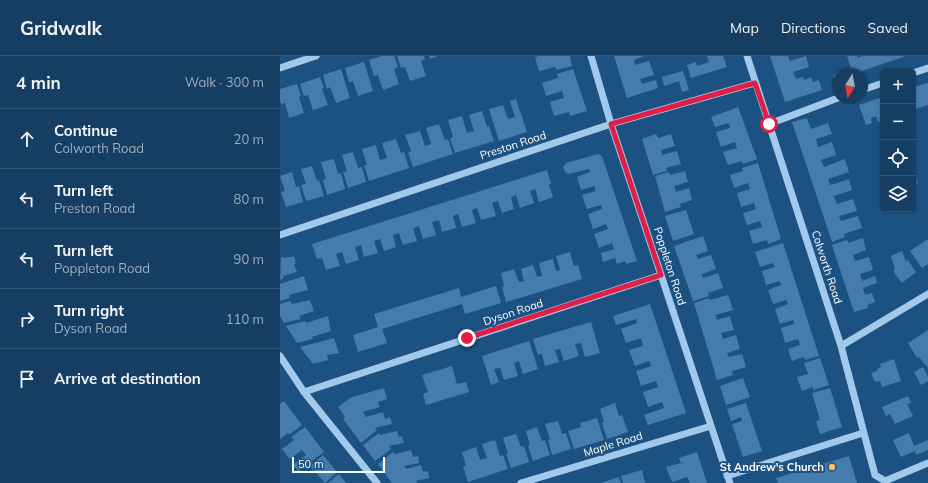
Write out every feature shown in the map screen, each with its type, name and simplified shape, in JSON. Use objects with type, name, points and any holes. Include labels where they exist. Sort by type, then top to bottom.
[{"type":"street","points":[[280,68],[316,56]]},
{"type":"street","name":"Poppleton Road","points":[[591,56],[611,124],[729,480]]},
{"type":"street","name":"Colworth Road","points":[[747,56],[841,346],[875,475],[885,481],[928,463]]},
{"type":"street","points":[[916,72],[928,68]]},
{"type":"street","name":"Preston Road","points":[[280,235],[611,124],[755,83]]},
{"type":"street","points":[[868,88],[880,84]]},
{"type":"street","points":[[769,124],[832,100]]},
{"type":"street","name":"Dyson Road","points":[[304,392],[661,275]]},
{"type":"street","points":[[841,346],[928,294]]},
{"type":"street","points":[[280,356],[304,392],[376,483]]},
{"type":"street","name":"Maple Road","points":[[521,483],[711,426]]},
{"type":"street","points":[[729,480],[863,433]]},
{"type":"building","points":[[381,56],[394,56],[398,67],[394,69],[399,84],[383,90],[378,75],[374,76],[369,60]]},
{"type":"building","points":[[397,56],[424,56],[425,59],[421,61],[426,76],[410,81],[405,67],[401,68]]},
{"type":"building","points":[[429,56],[438,56],[430,59]]},
{"type":"building","points":[[570,56],[572,66],[556,70],[555,67],[539,71],[535,57]]},
{"type":"building","points":[[614,56],[644,56],[634,60],[635,65],[649,61],[654,75],[640,79],[642,84],[656,80],[658,88],[627,98]]},
{"type":"building","points":[[707,56],[723,56],[727,67],[691,78],[687,65],[696,62],[697,66],[709,62]]},
{"type":"building","points":[[770,56],[788,56],[790,61],[806,56],[809,67],[793,72],[796,79],[803,77],[804,80],[811,77],[813,82],[819,80],[822,90],[785,102]]},
{"type":"building","points":[[847,56],[857,56],[857,58],[862,56],[906,56],[868,69],[851,68]]},
{"type":"building","points":[[364,62],[373,91],[358,96],[353,81],[349,82],[345,68]]},
{"type":"building","points":[[341,69],[350,98],[336,103],[330,87],[327,89],[323,75]]},
{"type":"building","points":[[573,69],[587,111],[570,116],[569,112],[554,116],[550,102],[564,98],[562,91],[546,96],[542,83],[558,78],[557,74]]},
{"type":"building","points":[[683,71],[689,90],[682,92],[679,81],[664,86],[662,77]]},
{"type":"building","points":[[320,77],[324,88],[322,89],[328,105],[313,110],[308,95],[304,96],[300,84]]},
{"type":"building","points":[[928,83],[928,105],[916,109],[916,104],[916,86]]},
{"type":"building","points":[[297,84],[304,113],[289,118],[285,103],[281,104],[280,89]]},
{"type":"building","points":[[880,98],[880,121],[878,122],[876,116],[871,118],[872,123],[866,125],[859,105],[868,104],[868,102]]},
{"type":"building","points":[[516,99],[527,132],[499,141],[489,109],[503,105],[508,119],[515,117],[510,101]]},
{"type":"building","points":[[738,107],[757,159],[743,164],[742,161],[728,165],[723,152],[737,148],[735,142],[721,147],[716,132],[730,128],[729,123],[715,127],[711,117]]},
{"type":"building","points":[[482,111],[487,127],[489,126],[494,141],[455,153],[450,138],[453,137],[448,120],[462,116],[467,133],[474,131],[469,115]]},
{"type":"building","points":[[807,118],[811,129],[828,123],[832,134],[816,139],[818,147],[832,142],[836,155],[821,160],[824,167],[845,159],[849,172],[828,179],[830,185],[849,179],[852,190],[834,196],[837,204],[853,199],[857,211],[839,216],[841,221],[858,216],[862,228],[844,234],[845,237],[832,242],[792,122]]},
{"type":"building","points":[[439,124],[445,140],[448,139],[453,154],[413,167],[408,152],[411,151],[405,135],[420,131],[425,146],[431,144],[426,128]]},
{"type":"building","points":[[656,134],[658,138],[671,134],[675,146],[661,150],[662,155],[677,151],[681,164],[666,168],[667,171],[653,175],[642,139]]},
{"type":"building","points":[[396,139],[401,153],[404,152],[409,168],[369,181],[364,165],[367,165],[362,149],[376,145],[380,160],[387,158],[382,143]]},
{"type":"building","points":[[353,152],[358,168],[362,167],[366,182],[348,188],[343,172],[347,172],[342,155]]},
{"type":"building","points":[[598,154],[602,156],[637,261],[626,264],[625,261],[617,264],[615,258],[603,262],[601,253],[614,249],[612,243],[599,248],[594,234],[608,229],[606,224],[593,229],[588,214],[602,209],[601,205],[587,209],[582,195],[596,191],[594,186],[581,190],[577,177],[590,172],[589,169],[568,174],[565,172],[563,167],[566,163]]},
{"type":"building","points":[[334,159],[338,174],[341,173],[345,189],[327,195],[323,180],[326,179],[321,162]]},
{"type":"building","points":[[758,163],[781,239],[768,244],[767,240],[753,244],[749,231],[762,227],[760,221],[747,225],[743,213],[756,209],[754,203],[741,207],[737,193],[750,189],[748,183],[734,188],[730,175],[743,171],[742,168]]},
{"type":"building","points":[[312,166],[317,181],[319,180],[324,196],[306,201],[301,185],[306,184],[301,169]]},
{"type":"building","points":[[547,170],[551,184],[549,185],[553,197],[539,202],[535,189],[530,191],[534,203],[520,208],[516,195],[511,197],[514,209],[502,213],[498,201],[492,203],[496,216],[481,220],[477,208],[472,210],[476,223],[462,227],[458,214],[453,216],[456,228],[442,232],[439,220],[432,222],[436,235],[423,239],[419,226],[413,228],[417,241],[403,245],[399,233],[393,235],[396,247],[384,251],[380,239],[374,241],[378,253],[364,257],[361,245],[355,247],[359,260],[346,264],[342,252],[336,254],[340,266],[326,270],[322,258],[317,259],[312,244]]},
{"type":"building","points":[[685,171],[688,182],[674,186],[676,192],[689,188],[692,200],[680,204],[681,207],[665,212],[655,176],[669,172],[670,175]]},
{"type":"building","points":[[292,172],[296,187],[299,186],[303,202],[286,207],[281,192],[285,191],[280,176]]},
{"type":"building","points":[[686,210],[694,234],[673,241],[665,216]]},
{"type":"building","points":[[703,236],[708,251],[696,255],[698,259],[711,255],[716,269],[702,274],[703,278],[718,273],[723,288],[708,293],[709,296],[693,301],[674,246]]},
{"type":"building","points":[[863,238],[866,250],[853,255],[855,261],[869,257],[873,270],[860,274],[862,281],[875,276],[877,283],[863,288],[865,295],[872,293],[875,302],[867,305],[868,308],[854,312],[832,245],[847,240],[848,243]]},
{"type":"building","points":[[928,239],[928,264],[922,268],[910,251]]},
{"type":"building","points":[[783,243],[819,356],[805,360],[804,357],[792,361],[788,349],[800,345],[798,339],[785,343],[781,328],[794,324],[793,320],[780,324],[775,309],[788,304],[786,300],[773,304],[768,290],[781,285],[780,281],[766,285],[762,271],[775,267],[773,263],[760,267],[755,252]]},
{"type":"building","points":[[902,251],[906,262],[908,260],[916,272],[902,283],[893,271],[895,269],[891,256]]},
{"type":"building","points":[[570,252],[574,266],[578,265],[582,279],[506,302],[502,287],[504,286],[501,273],[514,269],[519,282],[524,281],[521,269],[533,265],[537,277],[542,276],[539,263],[553,259],[556,271],[560,270],[556,256]]},
{"type":"building","points":[[294,256],[296,264],[294,265],[297,272],[283,276],[284,278],[280,280],[281,258]]},
{"type":"building","points":[[304,276],[308,290],[289,295],[290,298],[280,301],[280,284]]},
{"type":"building","points":[[496,286],[501,303],[465,314],[462,304],[382,329],[387,343],[358,352],[353,335],[378,327],[374,314],[459,288],[461,297]]},
{"type":"building","points":[[728,295],[733,310],[716,315],[717,320],[730,316],[734,330],[721,333],[723,339],[736,335],[740,349],[727,353],[729,357],[742,354],[746,367],[732,371],[733,375],[717,380],[694,303],[709,298],[710,300]]},
{"type":"building","points":[[310,300],[314,311],[299,316],[301,319],[284,323],[280,316],[280,304],[290,301],[292,304]]},
{"type":"building","points":[[650,304],[686,413],[648,425],[644,415],[664,408],[662,402],[648,407],[643,392],[658,387],[656,381],[641,386],[636,371],[651,366],[649,361],[635,366],[629,350],[643,346],[641,338],[626,343],[621,329],[637,323],[636,319],[616,325],[613,316]]},
{"type":"building","points":[[328,316],[331,331],[312,337],[313,339],[297,343],[286,326],[305,321],[306,323]]},
{"type":"building","points":[[591,322],[600,353],[585,357],[581,343],[575,344],[579,356],[564,361],[560,349],[555,350],[559,362],[545,366],[542,354],[538,355],[533,339]]},
{"type":"building","points":[[928,330],[928,368],[919,357],[917,358],[908,343]]},
{"type":"building","points":[[334,338],[339,353],[327,355],[328,360],[313,364],[300,347]]},
{"type":"building","points":[[529,341],[538,369],[523,374],[519,361],[514,363],[518,376],[504,380],[500,368],[494,369],[499,382],[491,385],[482,356]]},
{"type":"building","points":[[820,358],[829,385],[813,390],[813,387],[802,391],[797,377],[808,374],[804,363]]},
{"type":"building","points":[[894,359],[901,381],[882,387],[880,381],[875,382],[871,373],[877,371],[877,369],[881,367],[880,364]]},
{"type":"building","points":[[452,366],[457,384],[466,382],[469,392],[426,405],[423,394],[428,392],[422,375]]},
{"type":"building","points":[[923,367],[928,377],[928,381],[921,385],[914,372]]},
{"type":"building","points":[[743,378],[750,397],[726,405],[720,386]]},
{"type":"building","points":[[384,388],[387,399],[378,402],[380,407],[363,412],[366,417],[383,412],[385,419],[390,417],[392,424],[375,428],[377,430],[361,443],[343,419],[345,417],[338,407],[353,396]]},
{"type":"building","points":[[830,388],[842,427],[820,434],[816,421],[820,420],[812,393]]},
{"type":"building","points":[[908,396],[911,403],[907,404],[913,416],[895,424],[890,414],[886,416],[882,407]]},
{"type":"building","points":[[284,401],[302,425],[289,435],[288,433],[280,439],[280,404]]},
{"type":"building","points":[[615,403],[619,416],[622,415],[628,432],[607,439],[602,423],[604,422],[600,409]]},
{"type":"building","points":[[746,403],[762,451],[743,457],[732,424],[742,421],[741,417],[731,421],[727,409]]},
{"type":"building","points":[[597,418],[604,440],[574,449],[568,431],[581,427],[580,423]]},
{"type":"building","points":[[558,421],[562,434],[566,433],[571,449],[552,455],[548,440],[550,439],[545,424]]},
{"type":"building","points":[[305,427],[324,452],[298,471],[293,465],[306,455],[302,450],[290,459],[282,449],[294,440],[291,437]]},
{"type":"building","points":[[537,427],[542,441],[545,440],[550,455],[533,461],[528,446],[530,445],[526,431]]},
{"type":"building","points":[[397,431],[399,437],[402,436],[404,443],[389,446],[391,449],[375,461],[363,445],[379,433],[380,435]]},
{"type":"building","points":[[909,433],[914,446],[928,440],[928,450],[916,455],[915,451],[901,457],[893,440]]},
{"type":"building","points":[[516,434],[521,447],[524,446],[529,462],[511,468],[506,454],[508,453],[503,438]]},
{"type":"building","points":[[495,440],[500,456],[503,455],[508,469],[468,482],[463,466],[466,466],[462,452],[476,447],[480,460],[487,458],[482,444]]},
{"type":"building","points":[[411,450],[413,457],[418,456],[419,463],[404,466],[407,469],[421,465],[423,472],[428,471],[429,478],[416,481],[417,483],[392,483],[378,464],[393,452],[395,454]]},
{"type":"building","points":[[697,452],[707,483],[690,483],[687,477],[672,482],[666,467],[681,463],[679,458]]},
{"type":"building","points":[[323,455],[337,472],[325,483],[310,466]]},
{"type":"building","name":"St Andrew's Church","points":[[849,456],[857,483],[778,483],[776,478]]},
{"type":"building","points":[[642,470],[645,483],[623,483],[621,476]]},
{"type":"building","points":[[339,474],[346,483],[328,483]]},
{"type":"building","points":[[619,477],[621,483],[601,483]]},
{"type":"place","name":"St Andrew's Church","points":[[832,467]]},
{"type":"route","points":[[467,338],[661,275],[611,124],[755,83],[769,124]]}]
